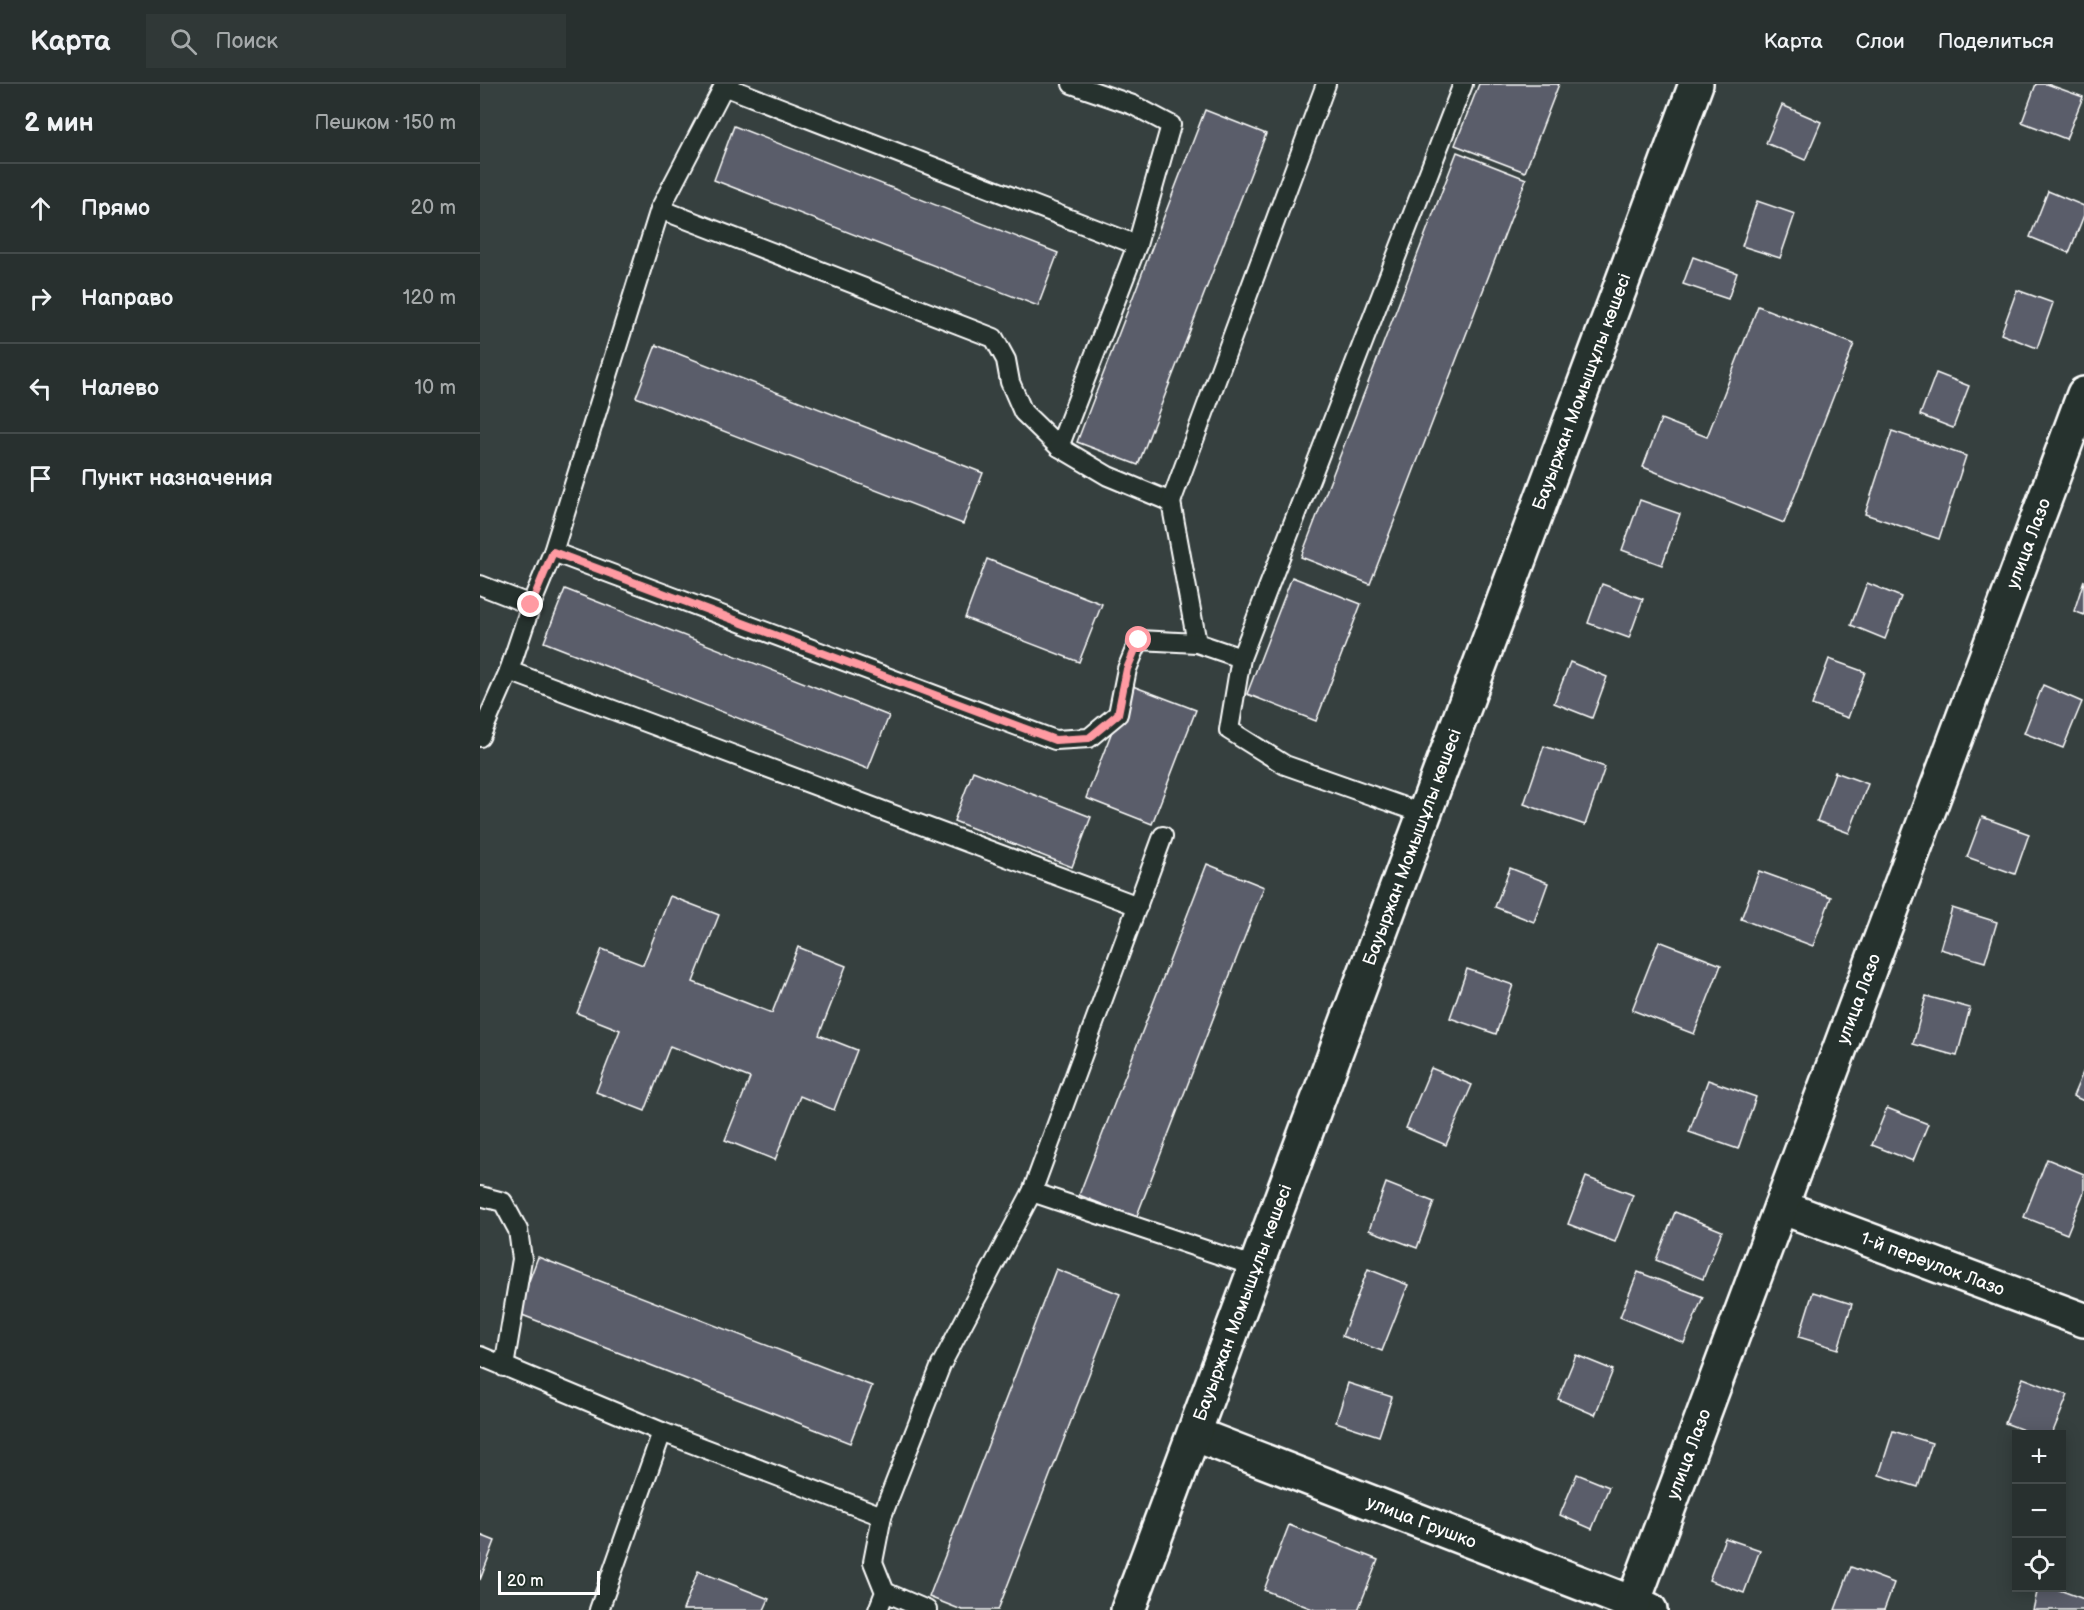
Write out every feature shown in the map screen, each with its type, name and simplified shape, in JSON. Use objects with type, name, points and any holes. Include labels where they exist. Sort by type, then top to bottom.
[{"type":"street","name":"Бауыржан Момышұлы көшесі","points":[[1128,1610],[1696,84]]},
{"type":"street","name":"улица Лазо","points":[[1637,1608],[1781,1207],[2084,394]]},
{"type":"street","name":"1-й переулок Лазо","points":[[1781,1207],[2084,1320]]},
{"type":"street","name":"улица Грушко","points":[[1194,1434],[1637,1608]]},
{"type":"lane","points":[[1059,447],[1137,245],[1171,124],[1133,105],[1072,84]]},
{"type":"lane","points":[[1197,643],[1171,502],[1326,84]]},
{"type":"lane","points":[[1424,814],[1285,765],[1229,730],[1240,658],[1463,84]]},
{"type":"lane","points":[[480,737],[509,671],[531,605],[553,552],[660,209],[725,85],[1137,245]]},
{"type":"lane","points":[[660,209],[994,338],[1006,360],[1010,382],[1023,412],[1059,447],[1108,476],[1171,502]]},
{"type":"lane","points":[[553,552],[1055,740],[1089,738],[1118,714],[1127,669],[1139,640],[1197,643],[1240,658]]},
{"type":"lane","points":[[480,585],[531,605]]},
{"type":"lane","points":[[509,671],[1138,906]]},
{"type":"lane","points":[[878,1610],[885,1592],[873,1562],[882,1516],[941,1365],[1032,1192],[1163,836]]},
{"type":"lane","points":[[1032,1192],[1256,1267]]},
{"type":"lane","points":[[480,1196],[503,1202],[518,1230],[522,1259],[504,1367]]},
{"type":"lane","points":[[480,1356],[662,1432],[882,1516]]},
{"type":"lane","points":[[599,1610],[662,1432]]},
{"type":"lane","points":[[885,1592],[927,1610]]},
{"type":"building","points":[[1479,84],[1559,84],[1525,172],[1455,145]]},
{"type":"building","points":[[2036,84],[2047,84],[2083,97],[2066,139],[2022,122]]},
{"type":"building","points":[[1782,105],[1821,122],[1805,160],[1766,143]]},
{"type":"building","points":[[1205,110],[1266,134],[1138,465],[1077,442]]},
{"type":"building","points":[[734,126],[1058,253],[1038,306],[714,180]]},
{"type":"building","points":[[1457,152],[1526,179],[1370,584],[1301,557]]},
{"type":"building","points":[[2048,191],[2084,206],[2084,215],[2069,253],[2030,237]]},
{"type":"building","points":[[1757,201],[1795,214],[1780,258],[1742,246]]},
{"type":"building","points":[[1693,257],[1737,273],[1728,299],[1683,284]]},
{"type":"building","points":[[2017,290],[2053,303],[2037,348],[2001,334]]},
{"type":"building","points":[[1758,306],[1854,344],[1784,523],[1643,467],[1661,419],[1707,437]]},
{"type":"building","points":[[656,345],[983,473],[963,524],[636,397]]},
{"type":"building","points":[[1936,373],[1969,386],[1953,428],[1920,415]]},
{"type":"building","points":[[1892,431],[1966,456],[1939,539],[1865,514]]},
{"type":"building","points":[[1640,500],[1680,514],[1662,565],[1622,550]]},
{"type":"building","points":[[987,559],[1102,604],[1079,662],[965,618]]},
{"type":"building","points":[[1292,577],[1361,604],[1316,721],[1247,694]]},
{"type":"building","points":[[2084,580],[2084,615],[2074,611]]},
{"type":"building","points":[[1867,583],[1901,597],[1885,639],[1851,625]]},
{"type":"building","points":[[1602,584],[1643,599],[1629,638],[1588,623]]},
{"type":"building","points":[[565,589],[889,716],[868,769],[544,642]]},
{"type":"building","points":[[1829,659],[1865,672],[1848,718],[1812,705]]},
{"type":"building","points":[[1570,662],[1607,677],[1592,718],[1554,703]]},
{"type":"building","points":[[1130,685],[1196,710],[1152,824],[1086,798]]},
{"type":"building","points":[[2043,685],[2082,702],[2063,748],[2024,733]]},
{"type":"building","points":[[1544,746],[1605,767],[1585,825],[1524,804]]},
{"type":"building","points":[[973,771],[1091,817],[1072,867],[954,821]]},
{"type":"building","points":[[1835,772],[1868,784],[1849,833],[1817,821]]},
{"type":"building","points":[[1982,817],[2029,834],[2015,874],[1967,857]]},
{"type":"building","points":[[1207,864],[1264,887],[1136,1218],[1079,1195]]},
{"type":"building","points":[[1510,868],[1548,883],[1534,922],[1495,907]]},
{"type":"building","points":[[1759,871],[1831,897],[1813,946],[1741,919]]},
{"type":"building","points":[[670,896],[719,915],[693,982],[772,1013],[798,947],[846,966],[819,1035],[857,1050],[834,1110],[800,1096],[775,1160],[725,1140],[750,1078],[670,1046],[645,1111],[596,1092],[620,1030],[577,1013],[602,949],[643,965]]},
{"type":"building","points":[[1952,908],[1997,922],[1985,962],[1940,949]]},
{"type":"building","points":[[1659,941],[1721,965],[1694,1034],[1632,1010]]},
{"type":"building","points":[[1467,969],[1513,985],[1496,1034],[1450,1018]]},
{"type":"building","points":[[1926,996],[1970,1008],[1957,1056],[1913,1044]]},
{"type":"building","points":[[1431,1068],[1472,1085],[1446,1145],[1406,1128]]},
{"type":"building","points":[[2084,1070],[2084,1101],[2073,1096]]},
{"type":"building","points":[[1708,1080],[1756,1097],[1738,1149],[1689,1132]]},
{"type":"building","points":[[1887,1108],[1928,1124],[1913,1161],[1872,1145]]},
{"type":"building","points":[[2047,1159],[2084,1174],[2084,1192],[2067,1234],[2024,1217]]},
{"type":"building","points":[[1586,1177],[1633,1195],[1615,1242],[1568,1224]]},
{"type":"building","points":[[1386,1183],[1434,1202],[1417,1248],[1369,1230]]},
{"type":"building","points":[[1675,1212],[1722,1231],[1703,1279],[1656,1260]]},
{"type":"building","points":[[538,1257],[872,1386],[850,1443],[517,1313]]},
{"type":"building","points":[[1056,1269],[1120,1294],[998,1610],[962,1610],[929,1597]]},
{"type":"building","points":[[1368,1269],[1408,1285],[1382,1351],[1342,1336]]},
{"type":"building","points":[[1638,1272],[1703,1297],[1684,1343],[1620,1317]]},
{"type":"building","points":[[1813,1292],[1852,1304],[1838,1349],[1799,1337]]},
{"type":"building","points":[[1576,1355],[1613,1370],[1595,1415],[1558,1399]]},
{"type":"building","points":[[2023,1378],[2068,1395],[2054,1430],[2023,1430],[2005,1423]]},
{"type":"building","points":[[1348,1383],[1392,1397],[1379,1436],[1336,1422]]},
{"type":"building","points":[[1893,1431],[1932,1443],[1918,1487],[1879,1475]]},
{"type":"building","points":[[1577,1474],[1609,1487],[1592,1529],[1560,1515]]},
{"type":"building","points":[[1289,1525],[1378,1560],[1358,1610],[1315,1610],[1264,1590]]},
{"type":"building","points":[[480,1535],[495,1541],[480,1580]]},
{"type":"building","points":[[1725,1538],[1760,1550],[1744,1593],[1709,1580]]},
{"type":"building","points":[[1851,1567],[1894,1583],[1884,1610],[1835,1610]]},
{"type":"building","points":[[698,1571],[769,1599],[764,1610],[683,1610]]},
{"type":"building","points":[[2037,1592],[2065,1592],[2084,1599],[2084,1610],[2033,1610]]},
{"type":"route","points":[[531,605],[553,552],[1055,740],[1089,738],[1118,714],[1127,669],[1139,640]]}]
